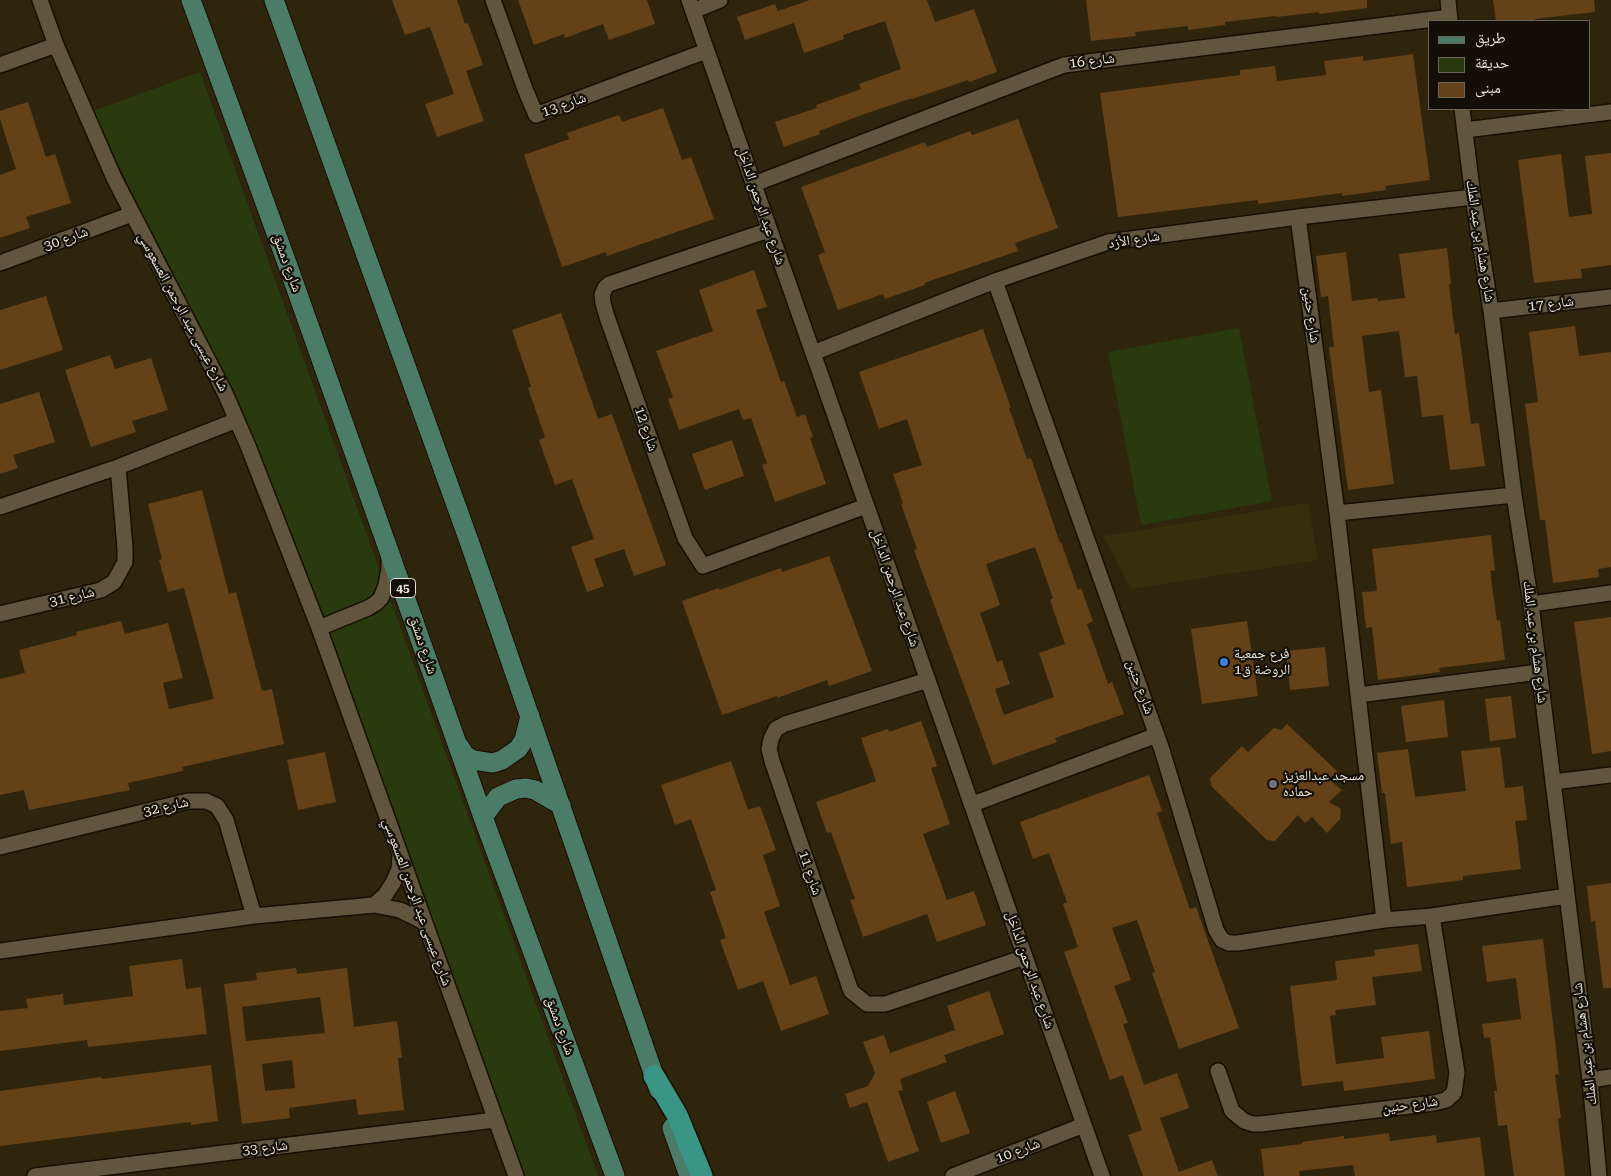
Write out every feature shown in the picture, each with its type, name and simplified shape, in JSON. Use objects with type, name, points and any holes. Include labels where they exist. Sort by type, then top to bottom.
[{"type":"highway","points":[[654,1076],[677,1115],[702,1176]]},
{"type":"main road","name":"شارع دمشق","points":[[190,0],[387,541],[483,817],[615,1176]]},
{"type":"main road","points":[[274,0],[466,532],[689,1176]]},
{"type":"main road","points":[[457,743],[465,755],[473,760],[493,763],[502,760],[518,749],[524,740],[530,716]]},
{"type":"main road","points":[[483,817],[498,797],[516,789],[526,788],[535,790],[561,805]]},
{"type":"street","name":"شارع عيسى عبد الرحمن العسعوسي","points":[[40,0],[56,45],[132,214],[222,386],[237,420],[319,628],[516,1176]]},
{"type":"street","name":"شارع 13","points":[[493,0],[524,89],[536,115],[706,51]]},
{"type":"street","points":[[691,5],[720,0]]},
{"type":"street","points":[[1448,0],[1450,19]]},
{"type":"street","name":"شارع عبد الرحمن الداخل","points":[[691,5],[1102,1176]]},
{"type":"street","name":"شارع 16","points":[[754,184],[1064,65],[1428,22]]},
{"type":"street","points":[[0,65],[56,45]]},
{"type":"street","name":"شارع هشام بن عبد الملك","points":[[1462,110],[1472,197],[1491,311],[1514,495],[1531,604],[1590,1080],[1599,1176]]},
{"type":"street","points":[[1465,130],[1611,112]]},
{"type":"street","name":"شارع الأزد","points":[[813,354],[995,281],[1108,242],[1472,197]]},
{"type":"street","name":"شارع 30","points":[[0,263],[132,214]]},
{"type":"street","name":"شارع حنين","points":[[1298,217],[1337,513],[1384,920]]},
{"type":"street","name":"شارع 12","points":[[769,230],[609,284],[602,295],[607,317],[684,538],[703,566],[866,506]]},
{"type":"street","name":"شارع حنين","points":[[995,281],[1157,735],[1216,930],[1222,940],[1229,943],[1238,943],[1384,920],[1432,916],[1567,896]]},
{"type":"street","name":"شارع 17","points":[[1491,311],[1611,297]]},
{"type":"street","points":[[0,507],[118,467],[237,420]]},
{"type":"street","name":"شارع 31","points":[[0,614],[101,590],[114,582],[125,562],[118,467]]},
{"type":"street","points":[[1337,513],[1514,495]]},
{"type":"street","points":[[319,628],[368,608],[381,598],[390,570],[387,541]]},
{"type":"street","points":[[1531,604],[1611,593]]},
{"type":"street","points":[[1358,695],[1539,672]]},
{"type":"street","name":"شارع 11","points":[[928,680],[785,724],[776,730],[771,739],[769,749],[772,761],[851,991],[867,1004],[886,1004],[1025,957]]},
{"type":"street","points":[[973,804],[1157,735]]},
{"type":"street","points":[[1553,782],[1611,775]]},
{"type":"street","name":"شارع 32","points":[[0,847],[188,801],[206,801],[217,806],[226,820],[254,916]]},
{"type":"street","points":[[374,905],[394,883],[399,869],[400,854]]},
{"type":"street","points":[[0,951],[254,916],[374,905],[400,910],[424,922]]},
{"type":"street","name":"شارع حنين","points":[[1218,1071],[1232,1111],[1244,1121],[1253,1124],[1396,1108],[1446,1100],[1454,1093],[1457,1073],[1432,916]]},
{"type":"street","points":[[1590,1080],[1611,1077]]},
{"type":"street","name":"شارع 33","points":[[35,1176],[496,1120]]},
{"type":"street","name":"شارع 10","points":[[952,1176],[1084,1125]]},
{"type":"green space","points":[[200,72],[598,1176],[523,1176],[275,491],[93,111]]},
{"type":"green space","points":[[1239,328],[1272,501],[1141,525],[1108,352]]},
{"type":"sand","points":[[1308,503],[1318,560],[1131,589],[1104,536]]},
{"type":"building","points":[[392,0],[457,0],[465,24],[468,23],[483,65],[466,71],[484,121],[437,137],[425,104],[454,94],[430,27],[405,35]]},
{"type":"building","points":[[518,0],[647,0],[655,24],[609,40],[603,24],[565,38],[564,34],[534,45]]},
{"type":"building","points":[[810,0],[927,0],[935,22],[974,9],[997,72],[862,115],[819,131],[820,134],[784,147],[775,122],[817,108],[816,105],[861,89],[859,84],[901,69],[885,21],[843,35],[844,39],[804,53],[794,23],[745,40],[737,17],[775,4],[778,11]]},
{"type":"building","points":[[1086,0],[1367,0],[1367,8],[1225,22],[1225,25],[1188,30],[1188,26],[1135,32],[1136,36],[1091,41]]},
{"type":"building","points":[[1493,0],[1594,0],[1595,12],[1535,20],[1496,20]]},
{"type":"building","points":[[1413,54],[1430,180],[1385,186],[1386,190],[1342,196],[1342,193],[1258,204],[1258,200],[1118,217],[1100,93],[1240,75],[1240,70],[1275,66],[1277,81],[1326,75],[1324,61],[1363,56],[1363,61]]},
{"type":"building","points":[[28,102],[46,157],[55,154],[71,203],[26,217],[30,228],[0,238],[0,175],[16,169],[0,119],[0,111]]},
{"type":"building","points":[[663,108],[682,160],[691,157],[714,219],[607,256],[606,252],[562,267],[524,155],[569,139],[567,133],[619,115],[622,122]]},
{"type":"building","points":[[1018,119],[1058,228],[1015,243],[1018,251],[924,283],[925,285],[885,299],[883,294],[838,310],[818,255],[825,252],[801,187],[925,142],[927,147],[970,131],[972,135]]},
{"type":"building","points":[[1611,153],[1611,265],[1581,269],[1582,278],[1534,283],[1518,160],[1561,154],[1569,217],[1592,214],[1585,156]]},
{"type":"building","points":[[1447,248],[1455,334],[1459,333],[1471,424],[1479,423],[1485,466],[1450,470],[1443,415],[1422,417],[1417,376],[1405,377],[1399,331],[1362,336],[1369,392],[1381,390],[1394,484],[1348,490],[1329,347],[1334,347],[1328,296],[1321,297],[1316,256],[1346,252],[1352,301],[1377,298],[1378,301],[1405,298],[1399,254]]},
{"type":"building","points":[[754,270],[767,307],[756,310],[781,382],[784,381],[797,417],[805,414],[813,437],[810,438],[826,484],[775,502],[762,465],[767,463],[751,418],[743,420],[739,409],[679,430],[668,399],[673,397],[656,351],[713,331],[699,290]]},
{"type":"building","points":[[46,296],[63,350],[0,370],[0,310]]},
{"type":"building","points":[[561,313],[598,419],[612,414],[666,565],[634,576],[624,549],[594,559],[604,586],[587,592],[571,547],[594,539],[572,479],[555,485],[539,440],[545,437],[528,388],[531,386],[512,330]]},
{"type":"building","points":[[1575,326],[1579,356],[1611,352],[1611,567],[1598,569],[1599,577],[1553,583],[1545,520],[1540,520],[1525,404],[1538,402],[1529,332]]},
{"type":"building","points":[[983,329],[1027,459],[1031,458],[1060,543],[1078,590],[1081,588],[1093,621],[1087,624],[1108,684],[1112,682],[1124,714],[1055,738],[1057,742],[993,765],[914,550],[917,549],[901,504],[903,503],[893,474],[922,465],[907,419],[879,429],[859,372]],"holes":[[[1035,547],[1053,598],[1050,600],[1065,644],[1039,653],[1054,697],[1004,715],[995,689],[1010,684],[1002,660],[997,662],[980,613],[1000,605],[986,564]]]},
{"type":"building","points":[[110,355],[115,369],[151,358],[168,410],[132,421],[136,432],[91,447],[65,370]]},
{"type":"building","points":[[39,392],[55,442],[13,455],[18,468],[0,474],[0,404]]},
{"type":"building","points":[[732,440],[744,476],[705,490],[692,454]]},
{"type":"building","points":[[202,490],[229,594],[236,592],[262,691],[272,689],[284,744],[182,767],[183,771],[128,783],[130,790],[29,810],[24,790],[0,795],[0,679],[25,673],[19,650],[77,635],[76,632],[121,621],[125,634],[168,623],[183,678],[163,683],[169,709],[214,699],[184,588],[168,592],[159,560],[162,559],[148,504]]},
{"type":"building","points":[[1491,535],[1495,570],[1490,571],[1497,621],[1500,620],[1505,660],[1439,668],[1440,672],[1378,680],[1372,627],[1366,628],[1362,592],[1377,591],[1372,549]]},
{"type":"building","points":[[829,556],[872,671],[829,686],[827,680],[722,715],[682,601],[781,568],[782,572]]},
{"type":"building","points":[[1611,617],[1611,751],[1592,754],[1574,622]]},
{"type":"building","name":"فرع جمعية الروضة ق1","points":[[1247,621],[1258,696],[1202,704],[1191,629]]},
{"type":"building","points":[[1325,647],[1329,686],[1290,690],[1286,651]]},
{"type":"building","points":[[1511,696],[1516,738],[1490,741],[1485,699]]},
{"type":"building","points":[[1444,700],[1448,737],[1406,742],[1401,706]]},
{"type":"building","points":[[921,721],[937,766],[931,768],[950,824],[923,834],[947,900],[974,891],[986,925],[937,942],[927,914],[863,937],[850,900],[855,899],[831,832],[827,833],[816,802],[876,781],[861,738],[888,729],[889,732]]},
{"type":"building","name":"مسجد عبدالعزيز حماده","points":[[1287,724],[1339,773],[1332,782],[1342,790],[1329,802],[1341,809],[1340,819],[1327,833],[1312,817],[1305,823],[1298,815],[1275,841],[1267,840],[1211,786],[1210,778],[1242,746],[1248,752],[1274,728],[1281,730]]},
{"type":"building","points":[[1500,747],[1505,788],[1523,786],[1527,820],[1515,821],[1521,869],[1463,876],[1463,880],[1407,887],[1402,842],[1391,844],[1385,793],[1382,793],[1377,753],[1408,749],[1415,797],[1466,791],[1461,751]]},
{"type":"building","points":[[325,752],[336,802],[298,810],[287,760]]},
{"type":"building","points":[[731,761],[748,810],[760,806],[776,850],[763,855],[780,906],[764,912],[790,985],[816,976],[829,1014],[781,1031],[763,981],[738,990],[720,940],[726,938],[710,892],[716,890],[691,819],[675,825],[661,785]]},
{"type":"building","points":[[1149,775],[1162,811],[1157,813],[1190,909],[1196,907],[1239,1028],[1179,1049],[1152,973],[1155,972],[1137,920],[1112,928],[1131,980],[1114,986],[1128,1023],[1123,1024],[1144,1085],[1177,1073],[1189,1108],[1160,1118],[1179,1172],[1212,1160],[1218,1176],[1143,1176],[1128,1135],[1142,1130],[1123,1075],[1110,1080],[1064,952],[1078,947],[1063,904],[1067,902],[1049,853],[1033,859],[1020,822]]},
{"type":"building","points":[[1611,883],[1611,988],[1603,988],[1595,921],[1591,922],[1587,886]]},
{"type":"building","points":[[1543,939],[1559,1074],[1555,1075],[1561,1118],[1558,1119],[1565,1176],[1514,1176],[1507,1125],[1498,1126],[1494,1091],[1497,1091],[1490,1037],[1484,1038],[1482,1024],[1521,1019],[1516,978],[1487,982],[1482,946]]},
{"type":"building","points":[[1418,944],[1422,971],[1372,977],[1376,1005],[1335,1010],[1336,1015],[1330,1016],[1336,1064],[1384,1058],[1381,1037],[1429,1031],[1435,1079],[1344,1091],[1343,1081],[1302,1086],[1290,986],[1337,980],[1335,961],[1375,956],[1374,950]]},
{"type":"building","points":[[182,959],[186,989],[201,987],[207,1034],[88,1047],[87,1040],[0,1051],[0,1011],[28,1008],[26,999],[63,994],[64,1005],[133,996],[129,966]]},
{"type":"building","points":[[296,968],[297,974],[347,968],[354,1027],[397,1021],[402,1058],[398,1058],[404,1110],[358,1115],[356,1099],[289,1108],[290,1118],[242,1124],[224,984],[257,980],[256,973]],"holes":[[[320,997],[325,1033],[246,1041],[242,1007]],[[292,1060],[295,1088],[265,1091],[262,1064]]]},
{"type":"building","points":[[989,991],[1004,1034],[944,1055],[947,1062],[900,1079],[903,1090],[898,1091],[919,1151],[888,1162],[867,1102],[850,1108],[845,1094],[868,1086],[875,1073],[863,1042],[884,1035],[890,1053],[955,1030],[947,1006]]},
{"type":"building","points":[[211,1065],[218,1121],[191,1125],[191,1122],[0,1146],[0,1091],[101,1077],[102,1079]]},
{"type":"building","points":[[955,1091],[970,1133],[941,1143],[927,1102]]},
{"type":"building","points":[[1389,1133],[1390,1141],[1436,1135],[1437,1143],[1480,1137],[1485,1176],[1355,1176],[1353,1165],[1299,1171],[1300,1176],[1264,1176],[1261,1149],[1344,1136],[1344,1139]]},
{"type":"place","name":"فرع جمعية الروضة ق1","points":[[1224,662]]},
{"type":"place","name":"مسجد عبدالعزيز حماده","points":[[1273,784]]}]
